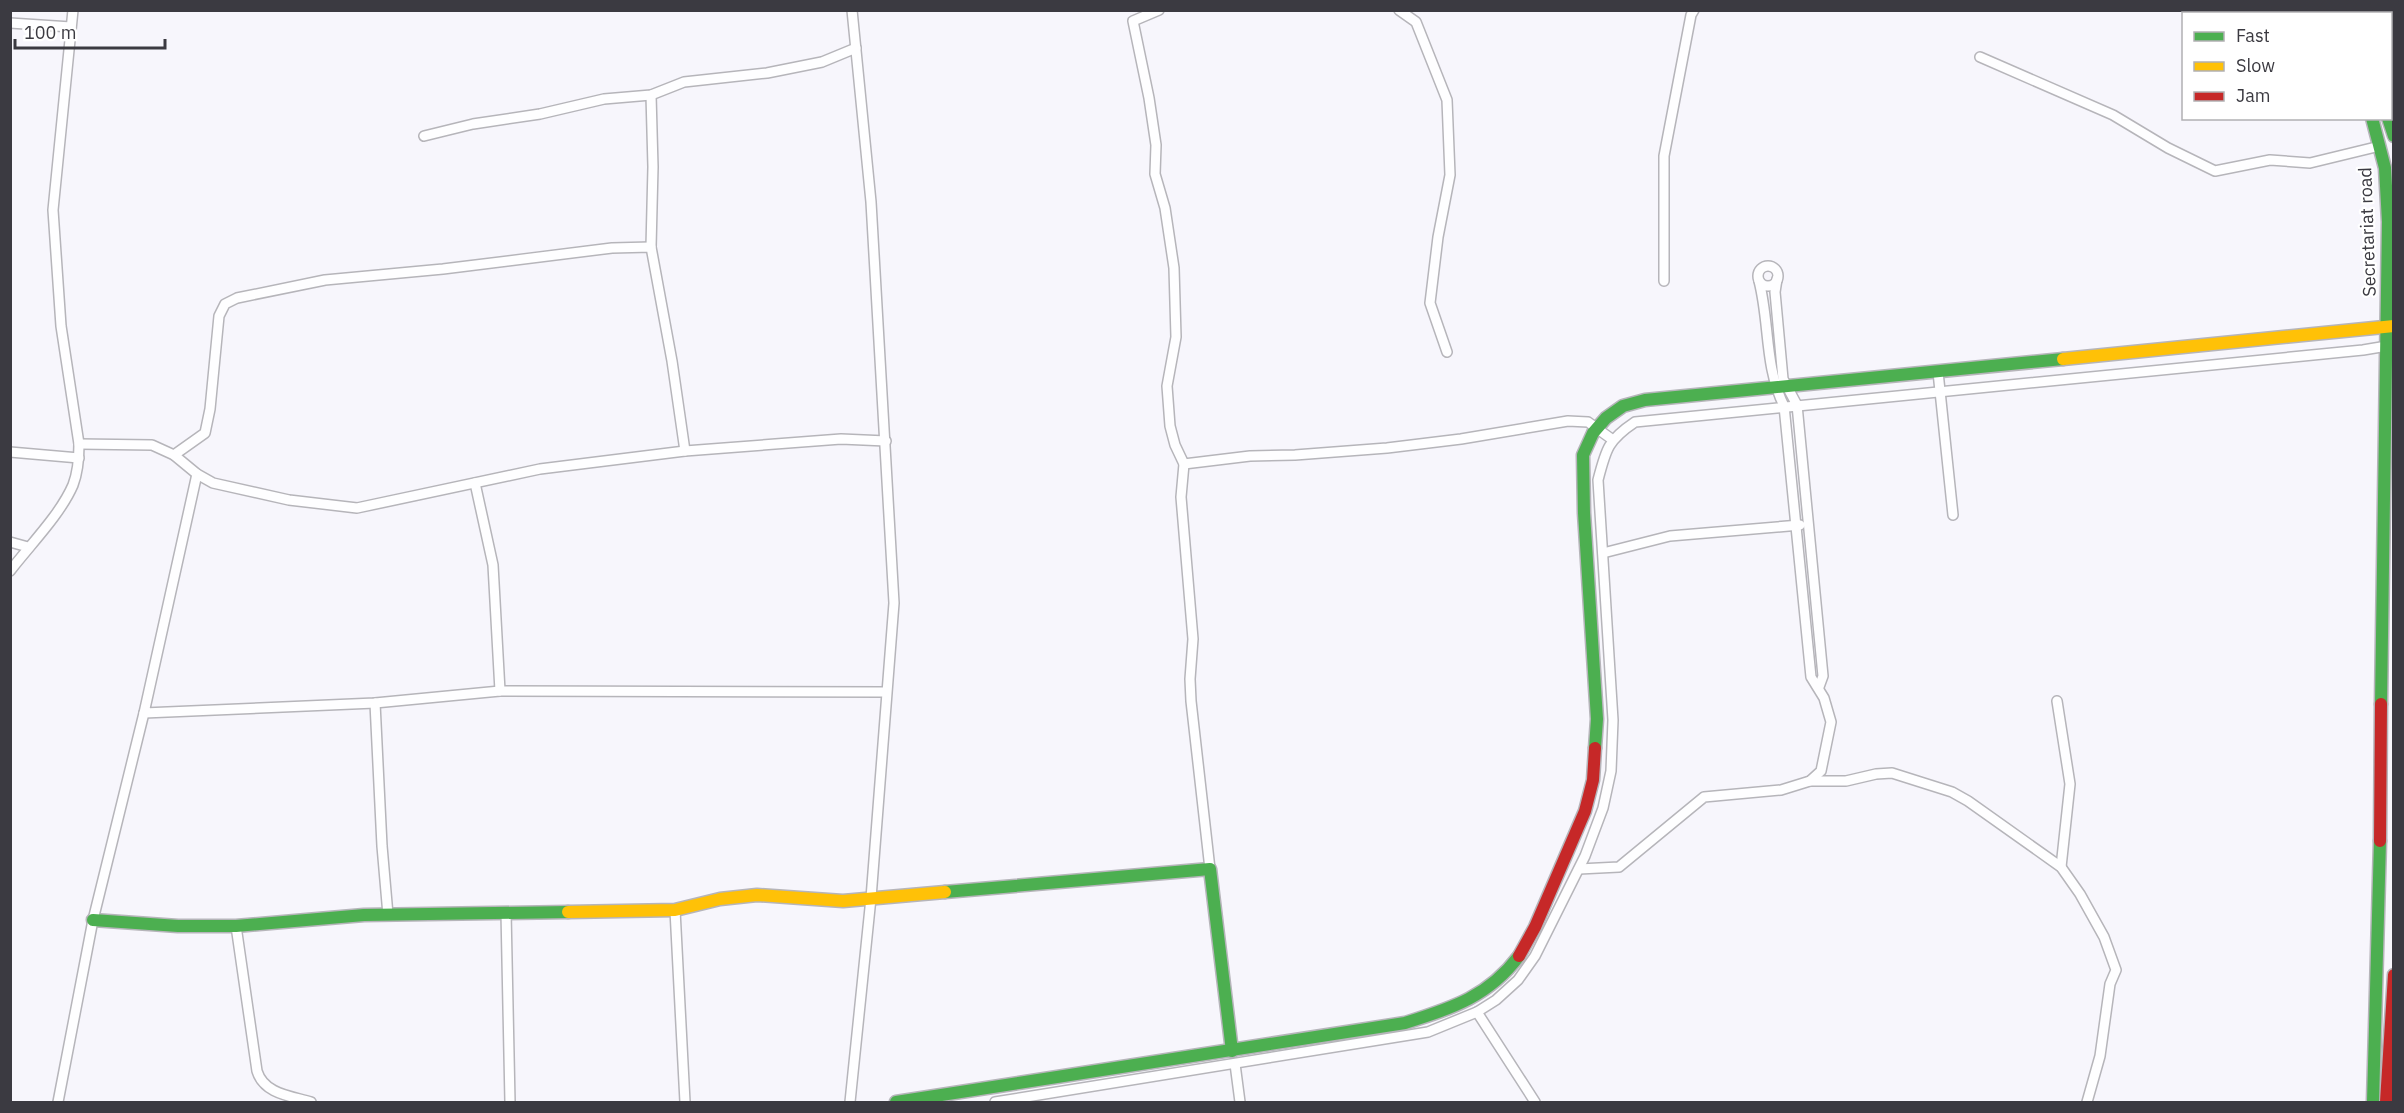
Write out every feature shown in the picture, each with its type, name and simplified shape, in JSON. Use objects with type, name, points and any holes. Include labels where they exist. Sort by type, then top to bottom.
[{"type":"street","points":[[10,571],[60,506],[73,484],[79,458],[79,444],[67,381],[61,326],[52,210],[73,10]]},
{"type":"street","points":[[852,10],[871,202],[894,603],[871,898],[850,1102],[855,1102]]},
{"type":"street","points":[[1128,10],[1133,21],[1149,98],[1156,145],[1155,174],[1166,208],[1174,268],[1176,337],[1167,386],[1170,426],[1175,446],[1184,464],[1181,497],[1193,639],[1191,701],[1232,1051]]},
{"type":"street","points":[[1133,21],[1159,10]]},
{"type":"street","points":[[1399,10],[1416,22],[1447,100],[1450,175],[1438,237],[1430,303],[1447,352]]},
{"type":"street","points":[[1664,281],[1664,156],[1691,15],[1694,10]]},
{"type":"street","points":[[10,23],[71,27]]},
{"type":"street","points":[[424,136],[472,124],[540,114],[604,99],[651,95],[684,82],[778,71],[822,62],[856,48]]},
{"type":"street","points":[[1980,57],[2113,115],[2168,148],[2215,171],[2270,160],[2310,163],[2380,146]]},
{"type":"street","points":[[651,95],[653,167],[651,247],[672,362],[685,451]]},
{"type":"street","name":"Secretariat road","points":[[2373,120],[2385,168],[2391,327],[2373,1102]]},
{"type":"street","points":[[2389,120],[2394,136]]},
{"type":"street","points":[[174,455],[205,433],[210,409],[219,316],[225,304],[237,298],[325,280],[464,267],[612,248],[651,247]]},
{"type":"street","points":[[1810,781],[1821,771],[1831,722],[1819,687],[1811,677],[1781,387],[1783,379],[1774,292],[1777,279],[1776,270],[1767,266],[1759,271],[1759,281],[1771,371],[1781,387],[1797,405],[1823,676],[1819,687]]},
{"type":"street","points":[[1759,281],[1767,286],[1774,284],[1777,279]]},
{"type":"street","points":[[896,1102],[1405,1023],[1429,1017],[1471,999],[1488,988],[1509,969],[1524,948],[1570,850],[1585,811],[1593,780],[1597,718],[1582,476],[1583,455],[1593,434],[1623,406],[1645,400],[2391,327]]},
{"type":"street","points":[[995,1102],[1428,1032],[1477,1012],[1496,1000],[1518,980],[1535,956],[1579,868],[1603,808],[1611,771],[1613,720],[1598,480],[1605,453],[1616,434],[1635,422],[2390,345]]},
{"type":"street","points":[[1938,372],[1953,515]]},
{"type":"street","points":[[1184,464],[1250,456],[1295,455],[1461,439],[1568,421],[1588,422],[1613,440]]},
{"type":"street","points":[[79,444],[152,445],[174,455],[197,474],[213,483],[289,500],[357,508],[540,469],[685,451],[841,439],[886,441]]},
{"type":"street","points":[[10,452],[79,458]]},
{"type":"street","points":[[57,1102],[93,920],[144,713],[197,474]]},
{"type":"street","points":[[475,483],[493,565],[500,691]]},
{"type":"street","points":[[1603,553],[1670,536],[1808,524]]},
{"type":"street","points":[[10,542],[28,547]]},
{"type":"street","points":[[144,713],[375,703],[500,691],[886,692]]},
{"type":"street","points":[[2056,700],[2070,784],[2061,867]]},
{"type":"street","points":[[375,703],[388,915]]},
{"type":"street","points":[[1579,868],[1619,867],[1704,796],[1781,790],[1810,781],[1846,781],[1892,773],[1952,792],[2061,867],[2080,894],[2112,957],[2115,975],[2110,984],[2100,1056],[2087,1102]]},
{"type":"street","points":[[93,920],[168,926],[236,926],[364,915],[675,910],[720,899],[757,895],[843,901],[1210,869]]},
{"type":"street","points":[[675,910],[684,1102]]},
{"type":"street","points":[[506,912],[510,1102]]},
{"type":"street","points":[[236,926],[257,1071],[261,1082],[271,1090],[311,1102]]},
{"type":"street","points":[[2386,1102],[2394,975]]},
{"type":"street","points":[[1477,1012],[1535,1102]]},
{"type":"street","points":[[1342,1034],[1344,1047]]},
{"type":"street","points":[[1235,1064],[1240,1102]]},
{"type":"street","points":[[1042,1081],[1044,1095]]},
{"type":"traffic: fast","points":[[2373,120],[2385,168],[2388,222],[2381,704]]},
{"type":"traffic: fast","points":[[2389,120],[2394,136]]},
{"type":"traffic: fast","points":[[1595,748],[1597,719],[1584,513],[1583,455],[1593,433],[1606,418],[1623,406],[1645,400],[2063,359]]},
{"type":"traffic: fast","points":[[2373,1102],[2380,841]]},
{"type":"traffic: fast","points":[[945,892],[1210,869],[1232,1051]]},
{"type":"traffic: fast","points":[[93,920],[178,926],[236,926],[364,915],[568,912]]},
{"type":"traffic: fast","points":[[896,1102],[1405,1023],[1454,1006],[1482,991],[1495,982],[1519,956]]},
{"type":"traffic: slow","points":[[2063,359],[2394,326]]},
{"type":"traffic: slow","points":[[568,912],[675,910],[720,899],[757,895],[843,901],[945,892]]},
{"type":"traffic: jam","points":[[2380,841],[2381,704]]},
{"type":"traffic: jam","points":[[1519,956],[1535,927],[1585,811],[1593,780],[1595,748]]},
{"type":"traffic: jam","points":[[2386,1102],[2394,975]]}]
